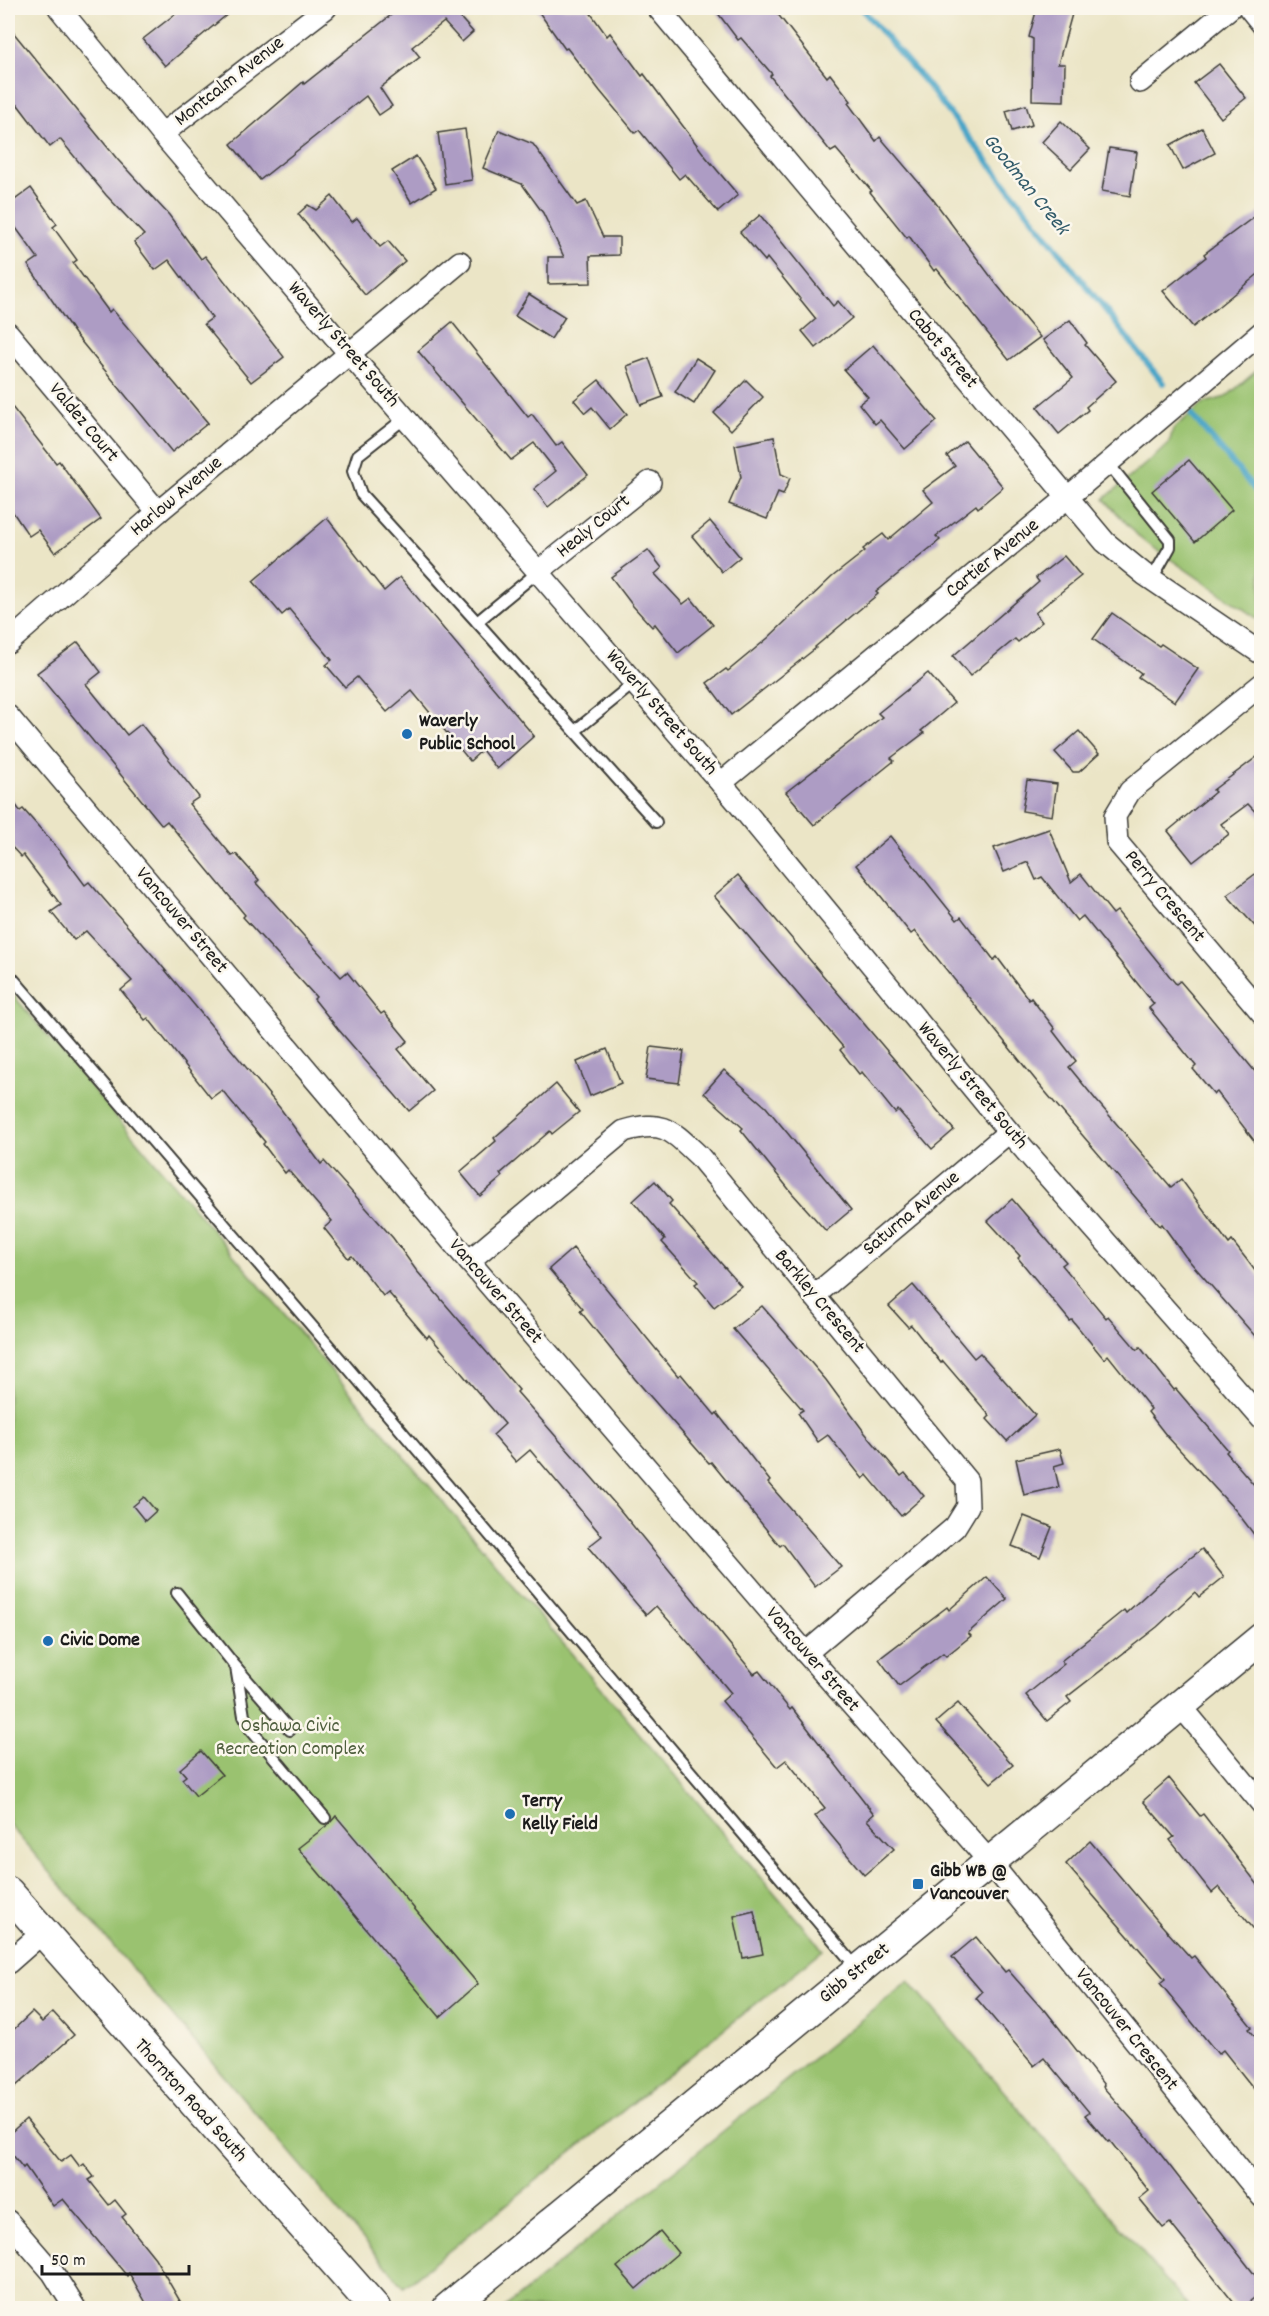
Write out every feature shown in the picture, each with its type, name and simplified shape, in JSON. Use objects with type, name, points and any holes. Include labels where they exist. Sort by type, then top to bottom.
[{"type":"main road","name":"Gibb Street","points":[[448,2308],[1262,1638]]},
{"type":"main road","name":"Thornton Road South","points":[[8,1892],[375,2308]]},
{"type":"street","name":"Waverly Street South","points":[[59,8],[162,134],[348,352],[721,783],[1009,1132],[1262,1419]]},
{"type":"street","name":"Montcalm Avenue","points":[[162,134],[326,8]]},
{"type":"street","name":"Cabot Street","points":[[658,8],[1105,542],[1152,579],[1262,654]]},
{"type":"street","points":[[1140,82],[1230,8]]},
{"type":"street","points":[[1249,8],[1262,24]]},
{"type":"street","name":"Harlow Avenue","points":[[8,644],[158,512],[348,352],[460,262]]},
{"type":"street","name":"Cartier Avenue","points":[[721,783],[1108,464],[1262,332]]},
{"type":"street","name":"Valdez Court","points":[[8,333],[158,512]]},
{"type":"street","name":"Healy Court","points":[[539,571],[650,482]]},
{"type":"street","name":"Perry Crescent","points":[[1262,684],[1130,791],[1115,816],[1117,842],[1262,1013]]},
{"type":"street","name":"Vancouver Street","points":[[8,716],[469,1261],[806,1653],[990,1862]]},
{"type":"street","name":"Barkley Crescent","points":[[469,1261],[624,1131],[648,1124],[671,1131],[699,1156],[967,1481],[968,1506],[955,1527],[806,1653]]},
{"type":"street","name":"Saturna Avenue","points":[[814,1296],[1009,1132]]},
{"type":"street","points":[[1180,1705],[1262,1804]]},
{"type":"street","name":"Vancouver Crescent","points":[[990,1862],[1262,2198]]},
{"type":"street","points":[[8,1962],[42,1933]]},
{"type":"street","points":[[8,2221],[53,2273],[75,2308]]},
{"type":"lane","points":[[405,418],[358,455],[353,471],[361,494],[656,822]]},
{"type":"lane","points":[[1108,464],[1170,540],[1170,547],[1152,579]]},
{"type":"lane","points":[[477,622],[539,571]]},
{"type":"lane","points":[[574,731],[634,683]]},
{"type":"lane","points":[[8,973],[348,1368],[859,1970]]},
{"type":"lane","points":[[177,1593],[290,1730]]},
{"type":"lane","points":[[236,1667],[244,1716],[251,1730],[325,1818]]},
{"type":"green space","points":[[1261,367],[1261,621],[1141,539],[1104,499],[1169,444],[1173,429],[1204,403],[1226,397]]},
{"type":"green space","name":"Oshawa Civic Recreation Complex","points":[[8,989],[823,1950],[404,2287],[8,1823]]},
{"type":"green space","points":[[909,1981],[1190,2308],[504,2308]]},
{"type":"building","points":[[183,8],[235,8],[165,66],[143,39]]},
{"type":"building","points":[[400,8],[463,8],[456,13],[473,32],[462,42],[444,22],[412,47],[420,57],[380,88],[392,106],[379,115],[366,96],[260,180],[231,144],[303,82],[304,84]]},
{"type":"building","points":[[536,8],[587,8],[607,36],[610,33],[642,76],[644,74],[706,157],[738,195],[718,212],[685,174],[679,179],[639,130],[635,133],[567,48],[565,49]]},
{"type":"building","points":[[714,8],[773,8],[827,77],[830,74],[851,101],[848,103],[876,141],[880,137],[932,198],[997,285],[1040,337],[1009,360],[937,269],[934,271],[909,236],[907,238],[870,192],[872,191],[836,149],[831,152],[770,76],[772,74],[741,38],[738,40]]},
{"type":"building","points":[[1037,8],[1050,8],[1072,14],[1058,64],[1065,64],[1064,101],[1032,100],[1033,39],[1029,37]]},
{"type":"building","points":[[8,26],[118,160],[169,215],[201,259],[205,256],[284,357],[251,382],[204,324],[212,318],[169,260],[155,270],[134,242],[144,235],[106,195],[60,139],[50,147],[18,105],[16,107],[8,97]]},
{"type":"building","points":[[1219,64],[1246,98],[1221,118],[1194,83]]},
{"type":"building","points":[[1026,105],[1032,125],[1012,131],[1006,111]]},
{"type":"building","points":[[1061,121],[1090,149],[1071,169],[1042,142]]},
{"type":"building","points":[[1202,128],[1215,153],[1183,170],[1170,145]]},
{"type":"building","points":[[465,129],[472,180],[445,184],[438,133]]},
{"type":"building","points":[[499,130],[533,144],[577,205],[586,201],[603,237],[619,237],[619,255],[590,256],[591,283],[548,284],[548,257],[564,257],[543,213],[522,184],[483,168]]},
{"type":"building","points":[[1109,148],[1137,152],[1130,196],[1102,191]]},
{"type":"building","points":[[416,156],[436,188],[412,203],[392,171]]},
{"type":"building","points":[[31,188],[57,224],[53,227],[77,260],[73,263],[109,312],[112,309],[208,423],[172,452],[75,334],[28,265],[38,258],[8,217],[8,205]]},
{"type":"building","points":[[332,196],[352,222],[357,218],[380,247],[388,241],[405,261],[365,295],[298,214],[308,205],[316,210]]},
{"type":"building","points":[[1262,211],[1262,271],[1193,327],[1163,291],[1206,257],[1204,254]]},
{"type":"building","points":[[760,215],[833,306],[838,301],[852,318],[816,348],[802,331],[816,319],[767,258],[765,261],[740,232]]},
{"type":"building","points":[[529,294],[565,317],[551,339],[515,316]]},
{"type":"building","points":[[1070,320],[1087,343],[1085,345],[1116,381],[1086,407],[1088,410],[1059,434],[1037,407],[1073,378],[1043,340]]},
{"type":"building","points":[[452,322],[528,417],[532,414],[556,446],[562,442],[588,475],[548,507],[534,489],[556,471],[534,443],[511,460],[418,351]]},
{"type":"building","points":[[873,345],[937,421],[905,449],[880,420],[875,424],[859,404],[868,397],[844,370]]},
{"type":"building","points":[[649,358],[663,397],[641,405],[627,366]]},
{"type":"building","points":[[696,358],[715,370],[694,404],[675,392]]},
{"type":"building","points":[[599,380],[627,414],[610,429],[592,407],[585,413],[574,400]]},
{"type":"building","points":[[746,380],[763,397],[731,430],[714,413]]},
{"type":"building","points":[[8,402],[56,463],[59,461],[101,519],[55,553],[38,530],[29,536],[8,505]]},
{"type":"building","points":[[774,437],[781,474],[790,478],[783,495],[778,493],[767,519],[729,504],[741,477],[735,445]]},
{"type":"building","points":[[965,441],[1003,487],[978,508],[976,505],[936,536],[940,540],[876,592],[878,594],[816,648],[731,715],[707,683],[726,669],[728,671],[768,638],[832,577],[865,551],[863,549],[883,534],[888,540],[933,502],[923,490],[955,466],[947,456]]},
{"type":"building","points":[[1189,460],[1232,510],[1195,542],[1152,491]]},
{"type":"building","points":[[327,518],[384,591],[400,577],[534,736],[497,769],[482,750],[470,761],[412,691],[387,712],[357,677],[345,687],[326,665],[332,660],[289,609],[282,615],[253,581]]},
{"type":"building","points":[[710,521],[740,557],[722,572],[692,536]]},
{"type":"building","points":[[648,550],[662,568],[655,574],[683,604],[691,598],[713,625],[678,653],[655,624],[652,627],[633,606],[611,577]]},
{"type":"building","points":[[1064,556],[1081,576],[1035,613],[1042,622],[1018,642],[1015,639],[970,676],[953,656],[1039,582],[1036,578]]},
{"type":"building","points":[[1112,613],[1159,646],[1161,644],[1198,669],[1175,702],[1138,677],[1141,673],[1093,639]]},
{"type":"building","points":[[78,642],[101,672],[86,684],[127,735],[141,724],[199,797],[189,804],[232,856],[236,854],[259,880],[256,883],[341,977],[347,972],[381,1014],[384,1012],[408,1041],[398,1049],[433,1091],[409,1111],[338,1029],[314,999],[316,997],[243,917],[245,915],[167,821],[162,825],[37,673]]},
{"type":"building","points":[[928,673],[954,703],[921,731],[924,733],[891,758],[894,761],[814,825],[786,792],[882,717],[878,713]]},
{"type":"building","points":[[1079,731],[1099,754],[1079,772],[1073,772],[1055,752]]},
{"type":"building","points":[[1262,753],[1262,819],[1248,804],[1221,824],[1229,834],[1193,862],[1168,831],[1215,792],[1213,790]]},
{"type":"building","points":[[1027,780],[1057,784],[1052,816],[1022,811]]},
{"type":"building","points":[[8,794],[20,811],[23,809],[59,850],[85,885],[89,882],[156,959],[280,1108],[321,1164],[324,1161],[393,1238],[416,1270],[519,1390],[517,1392],[616,1505],[754,1674],[759,1671],[790,1710],[792,1708],[874,1814],[867,1820],[894,1849],[864,1875],[815,1816],[825,1808],[786,1760],[777,1767],[722,1701],[731,1693],[700,1656],[656,1606],[646,1615],[588,1547],[602,1536],[530,1450],[516,1462],[493,1435],[505,1424],[429,1335],[427,1338],[388,1292],[383,1296],[352,1256],[348,1258],[324,1228],[332,1221],[288,1170],[285,1173],[263,1144],[265,1142],[222,1090],[211,1098],[148,1018],[145,1020],[121,990],[132,981],[86,931],[74,940],[51,912],[61,905],[23,855],[21,857],[8,843]]},
{"type":"building","points":[[1049,829],[1071,882],[1081,874],[1113,914],[1117,911],[1176,984],[1180,981],[1262,1080],[1262,1151],[1217,1092],[1214,1094],[1193,1069],[1196,1066],[1149,1008],[1154,1004],[1083,916],[1077,921],[1042,877],[1036,880],[1028,862],[1004,872],[994,848]]},
{"type":"building","points":[[890,836],[957,920],[961,917],[994,960],[997,957],[1029,1000],[1031,998],[1076,1061],[1069,1067],[1096,1100],[1171,1187],[1181,1179],[1229,1244],[1232,1241],[1262,1280],[1262,1344],[1185,1256],[1162,1224],[1160,1226],[1042,1088],[915,931],[911,934],[856,865]]},
{"type":"building","points":[[1262,869],[1262,934],[1227,895]]},
{"type":"building","points":[[738,875],[954,1130],[932,1149],[898,1110],[895,1113],[862,1072],[859,1074],[840,1050],[843,1047],[714,896]]},
{"type":"building","points":[[651,1047],[684,1051],[679,1083],[646,1079]]},
{"type":"building","points":[[607,1049],[621,1083],[590,1096],[577,1062]]},
{"type":"building","points":[[724,1070],[766,1107],[851,1210],[826,1231],[741,1130],[743,1128],[704,1093]]},
{"type":"building","points":[[556,1084],[579,1112],[552,1134],[550,1131],[500,1174],[502,1177],[480,1196],[460,1172],[496,1141],[494,1138]]},
{"type":"building","points":[[655,1181],[672,1201],[669,1204],[741,1286],[714,1307],[695,1284],[698,1282],[662,1242],[665,1239],[633,1201]]},
{"type":"building","points":[[1012,1199],[1066,1262],[1062,1265],[1106,1318],[1108,1316],[1137,1350],[1140,1347],[1174,1390],[1176,1389],[1228,1450],[1226,1452],[1262,1494],[1262,1545],[1237,1512],[1166,1435],[1148,1412],[1151,1409],[1108,1355],[1104,1359],[1018,1258],[1020,1256],[988,1221]]},
{"type":"building","points":[[573,1248],[678,1376],[681,1374],[715,1415],[717,1413],[770,1481],[768,1483],[841,1567],[815,1587],[783,1544],[780,1546],[711,1462],[709,1463],[635,1379],[580,1311],[583,1309],[549,1269]]},
{"type":"building","points":[[913,1285],[974,1358],[980,1353],[1035,1415],[1007,1441],[987,1419],[990,1416],[943,1361],[941,1363],[911,1325],[908,1327],[889,1306]]},
{"type":"building","points":[[762,1306],[826,1380],[865,1433],[901,1476],[905,1473],[924,1496],[901,1516],[867,1475],[863,1479],[828,1435],[818,1442],[798,1413],[803,1410],[733,1329]]},
{"type":"building","points":[[1060,1449],[1064,1463],[1054,1466],[1059,1487],[1024,1495],[1016,1459]]},
{"type":"building","points":[[144,1497],[156,1511],[145,1521],[133,1506]]},
{"type":"building","points":[[1024,1516],[1052,1527],[1040,1557],[1012,1546]]},
{"type":"building","points":[[1202,1549],[1224,1577],[1199,1597],[1195,1592],[1157,1627],[1067,1697],[1071,1702],[1047,1721],[1026,1695],[1064,1664],[1061,1661],[1124,1610],[1126,1613],[1161,1581]]},
{"type":"building","points":[[987,1577],[1007,1599],[968,1633],[971,1636],[946,1656],[943,1653],[899,1686],[879,1659],[947,1607],[949,1610]]},
{"type":"building","points":[[958,1703],[1013,1765],[991,1783],[936,1722]]},
{"type":"building","points":[[201,1751],[222,1775],[196,1796],[182,1779],[186,1776],[180,1769]]},
{"type":"building","points":[[1169,1778],[1200,1816],[1203,1814],[1262,1890],[1262,1939],[1219,1887],[1212,1893],[1170,1840],[1174,1837],[1143,1801]]},
{"type":"building","points":[[336,1816],[478,1984],[440,2017],[298,1848]]},
{"type":"building","points":[[1090,1841],[1191,1958],[1194,1956],[1252,2027],[1249,2029],[1262,2045],[1262,2099],[1223,2050],[1218,2054],[1160,1983],[1165,1979],[1066,1864]]},
{"type":"building","points":[[754,1911],[763,1954],[743,1958],[734,1916]]},
{"type":"building","points":[[976,1937],[1005,1972],[1008,1970],[1045,2010],[1104,2085],[1103,2087],[1144,2133],[1262,2284],[1262,2292],[1241,2308],[1238,2308],[1170,2223],[1163,2228],[1139,2199],[1149,2191],[1110,2141],[1108,2142],[1085,2115],[1089,2112],[1044,2058],[1034,2066],[976,1998],[982,1992],[952,1957]]},
{"type":"building","points":[[32,2012],[42,2022],[53,2012],[74,2035],[8,2093],[8,2035]]},
{"type":"building","points":[[26,2119],[61,2162],[71,2155],[80,2167],[84,2164],[94,2177],[89,2180],[109,2205],[115,2200],[126,2214],[122,2217],[155,2258],[184,2308],[149,2308],[129,2273],[127,2276],[63,2199],[53,2206],[25,2166],[23,2168],[8,2149],[8,2135]]},
{"type":"building","points":[[660,2231],[678,2253],[636,2289],[617,2267]]},
{"type":"waterway","name":"Goodman Creek","points":[[861,8],[925,82],[1163,383]]},
{"type":"waterway","name":"Goodman Creek","points":[[1191,414],[1262,498]]},
{"type":"place","name":"Waverly Public School","points":[[407,734]]},
{"type":"place","name":"Civic Dome","points":[[48,1641]]},
{"type":"place","name":"Terry Kelly Field","points":[[510,1814]]},
{"type":"place","name":"Gibb WB @ Vancouver","points":[[918,1884]]}]
